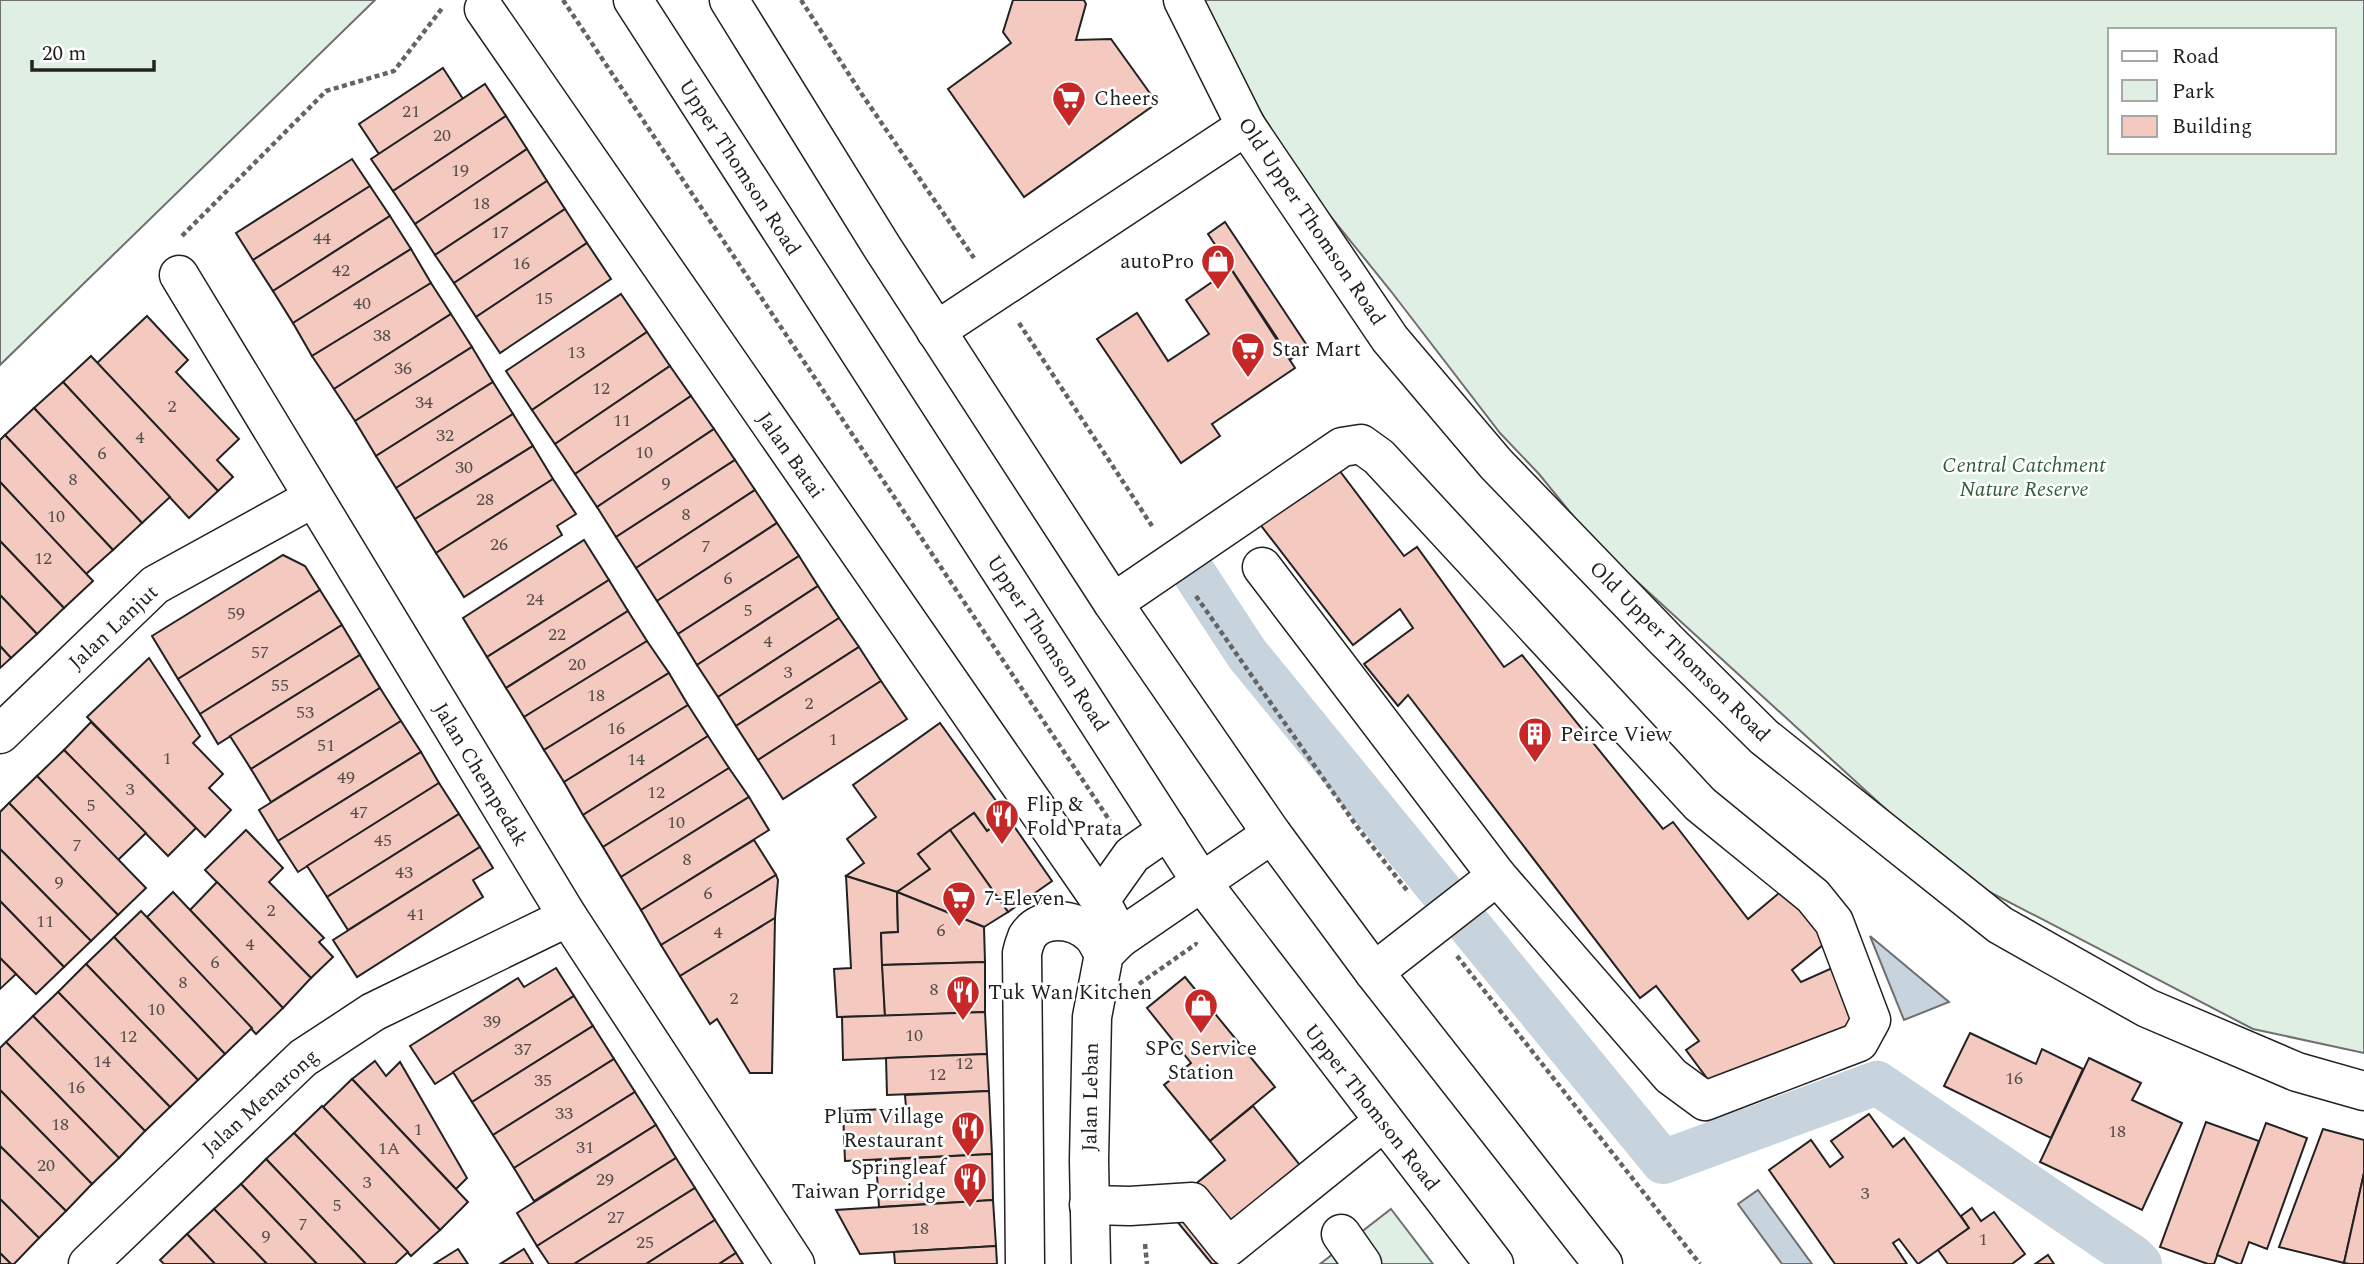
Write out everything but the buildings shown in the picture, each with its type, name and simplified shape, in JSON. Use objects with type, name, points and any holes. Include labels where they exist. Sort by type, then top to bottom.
[{"type":"street","name":"Upper Thomson Road","points":[[633,0],[1202,883],[1494,1264]]},
{"type":"street","points":[[729,0],[936,331],[1113,603],[1272,834],[1374,972],[1603,1264]]},
{"type":"street","name":"Old Upper Thomson Road","points":[[1183,0],[1246,126],[1390,339],[1487,454],[1666,640],[1765,737],[2000,925],[2147,1008],[2297,1072],[2364,1091]]},
{"type":"street","name":"Jalan Batai","points":[[484,9],[1100,900]]},
{"type":"street","points":[[936,331],[1246,126]]},
{"type":"street","name":"Jalan Chempedak","points":[[179,275],[568,916],[795,1264]]},
{"type":"street","points":[[1113,603],[1342,447],[1361,444],[1379,457],[1700,804],[1813,896],[1833,922],[1871,1020],[1859,1041],[1705,1101],[1671,1076],[1497,876],[1262,567]]},
{"type":"street","name":"Jalan Lanjut","points":[[0,734],[155,585],[313,498]]},
{"type":"street","points":[[1112,946],[1100,900],[1132,855],[1168,830]]},
{"type":"street","points":[[1112,946],[1272,834]]},
{"type":"street","points":[[1374,972],[1497,876]]},
{"type":"street","name":"Jalan Menarong","points":[[88,1264],[303,1058],[373,1012],[568,916]]},
{"type":"street","points":[[1025,1264],[1022,953],[1028,936],[1038,927],[1052,921],[1066,920],[1079,925],[1112,946]]},
{"type":"street","name":"Jalan Leban","points":[[1091,1264],[1089,1205],[1092,1017],[1112,946]]},
{"type":"street","points":[[1089,1205],[1130,1206],[1192,1202],[1228,1247],[1383,1122]]},
{"type":"path","points":[[179,275],[166,253],[327,91],[394,71],[448,0]]},
{"type":"path","points":[[564,0],[1132,855]]},
{"type":"path","points":[[802,0],[861,93],[1142,509],[1173,562],[1358,828],[1700,1264]]},
{"type":"path","points":[[1137,986],[1196,944]]},
{"type":"path","points":[[1130,1206],[1147,1249],[1147,1264]]},
{"type":"green space","points":[[0,0],[375,0],[0,365]]},
{"type":"green space","name":"Central Catchment Nature Reserve","points":[[1194,0],[2364,0],[2364,1053],[2253,1029],[1959,876],[1596,544],[1539,474],[1500,433],[1306,186]]},
{"type":"green space","points":[[1391,1209],[1433,1264],[1320,1264]]},
{"type":"shaded area","points":[[1870,936],[1949,1002],[1904,1020]]},
{"type":"shaded area","points":[[1758,1190],[1812,1264],[1782,1264],[1738,1204]]},
{"type":"waterway","points":[[1190,567],[1247,654],[1440,890]]},
{"type":"waterway","points":[[1469,925],[1663,1162],[1877,1083],[2140,1264]]},
{"type":"place","name":"Cheers","points":[[1069,128]]},
{"type":"place","name":"autoPro","points":[[1218,291]]},
{"type":"place","name":"Star Mart","points":[[1248,379]]},
{"type":"place","name":"Peirce View","points":[[1535,764]]},
{"type":"place","name":"Flip & Fold Prata","points":[[1002,846]]},
{"type":"place","name":"7-Eleven","points":[[959,928]]},
{"type":"place","name":"Tuk Wan Kitchen","points":[[963,1022]]},
{"type":"place","name":"SPC Service Station","points":[[1201,1035]]},
{"type":"place","name":"Plum Village Restaurant","points":[[968,1158]]},
{"type":"place","name":"Springleaf Taiwan Porridge","points":[[970,1209]]}]
